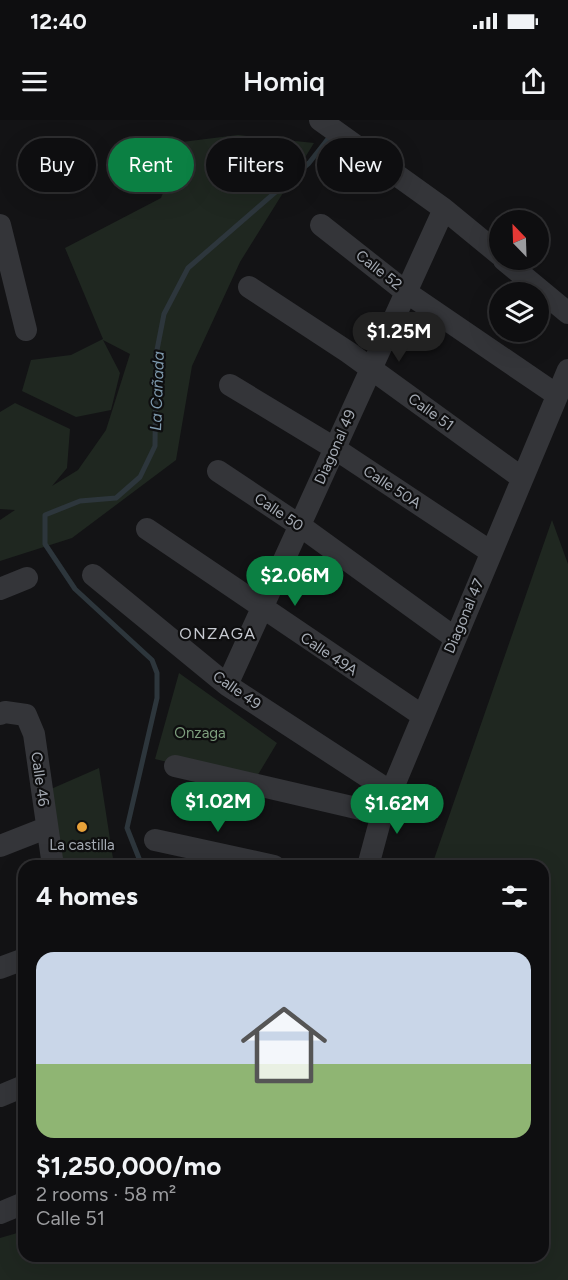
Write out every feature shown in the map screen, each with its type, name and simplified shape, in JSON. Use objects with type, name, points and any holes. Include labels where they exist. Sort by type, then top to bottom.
[{"type":"street","points":[[329,127],[444,209],[489,246]]},
{"type":"street","name":"Diagonal 49","points":[[227,685],[444,209]]},
{"type":"street","points":[[0,225],[26,330]]},
{"type":"street","name":"Calle 52","points":[[321,225],[406,292],[557,395]]},
{"type":"street","points":[[516,270],[568,313]]},
{"type":"street","name":"Calle 51","points":[[249,287],[371,368],[522,478]]},
{"type":"street","name":"Diagonal 47","points":[[370,860],[382,814],[568,370]]},
{"type":"street","name":"Calle 50A","points":[[230,385],[334,449],[491,552]]},
{"type":"street","name":"Calle 50","points":[[218,471],[299,525],[455,638]]},
{"type":"street","name":"Calle 49A","points":[[147,529],[261,609],[423,716]]},
{"type":"street","name":"Calle 49","points":[[93,575],[227,685],[391,792]]},
{"type":"street","points":[[0,589],[27,578]]},
{"type":"street","name":"Calle 46","points":[[2,713],[26,715],[34,734],[52,860]]},
{"type":"street","points":[[175,766],[382,814]]},
{"type":"street","points":[[0,846],[46,828]]},
{"type":"street","points":[[155,840],[247,860]]},
{"type":"street","points":[[0,968],[18,961]]},
{"type":"street","points":[[0,1096],[18,1088]]},
{"type":"street","points":[[0,1213],[18,1206]]},
{"type":"green space","points":[[238,135],[266,138],[214,138]]},
{"type":"green space","points":[[206,139],[206,192],[284,192],[240,262],[192,366],[176,460],[72,538],[0,561],[0,520],[15,510],[0,509],[0,412],[15,403],[70,429],[67,468],[52,486],[78,470],[106,430],[130,354],[103,340],[120,373],[111,410],[76,417],[22,391],[31,360],[71,355],[103,339],[65,248],[161,198],[163,192],[194,192],[194,140]]},
{"type":"green space","points":[[305,142],[314,143],[305,157]]},
{"type":"green space","points":[[552,520],[568,564],[568,1280],[0,1280],[0,1238],[18,1233],[18,1262],[549,1262],[549,860],[434,860]]},
{"type":"green space","name":"Onzaga","points":[[179,673],[277,743],[253,783],[155,759]]},
{"type":"green space","name":"La castilla","points":[[99,768],[113,860],[59,860],[51,789]]},
{"type":"waterway","name":"La Cañada","points":[[140,860],[127,828],[157,698],[157,673],[152,660],[75,589],[45,544],[45,515],[80,501],[116,498],[140,477],[155,446],[156,355],[164,314],[188,268],[309,163],[331,135]]},
{"type":"place","name":"La castilla","points":[[82,827]]},
{"type":"district","name":"ONZAGA","points":[[218,633]]}]
